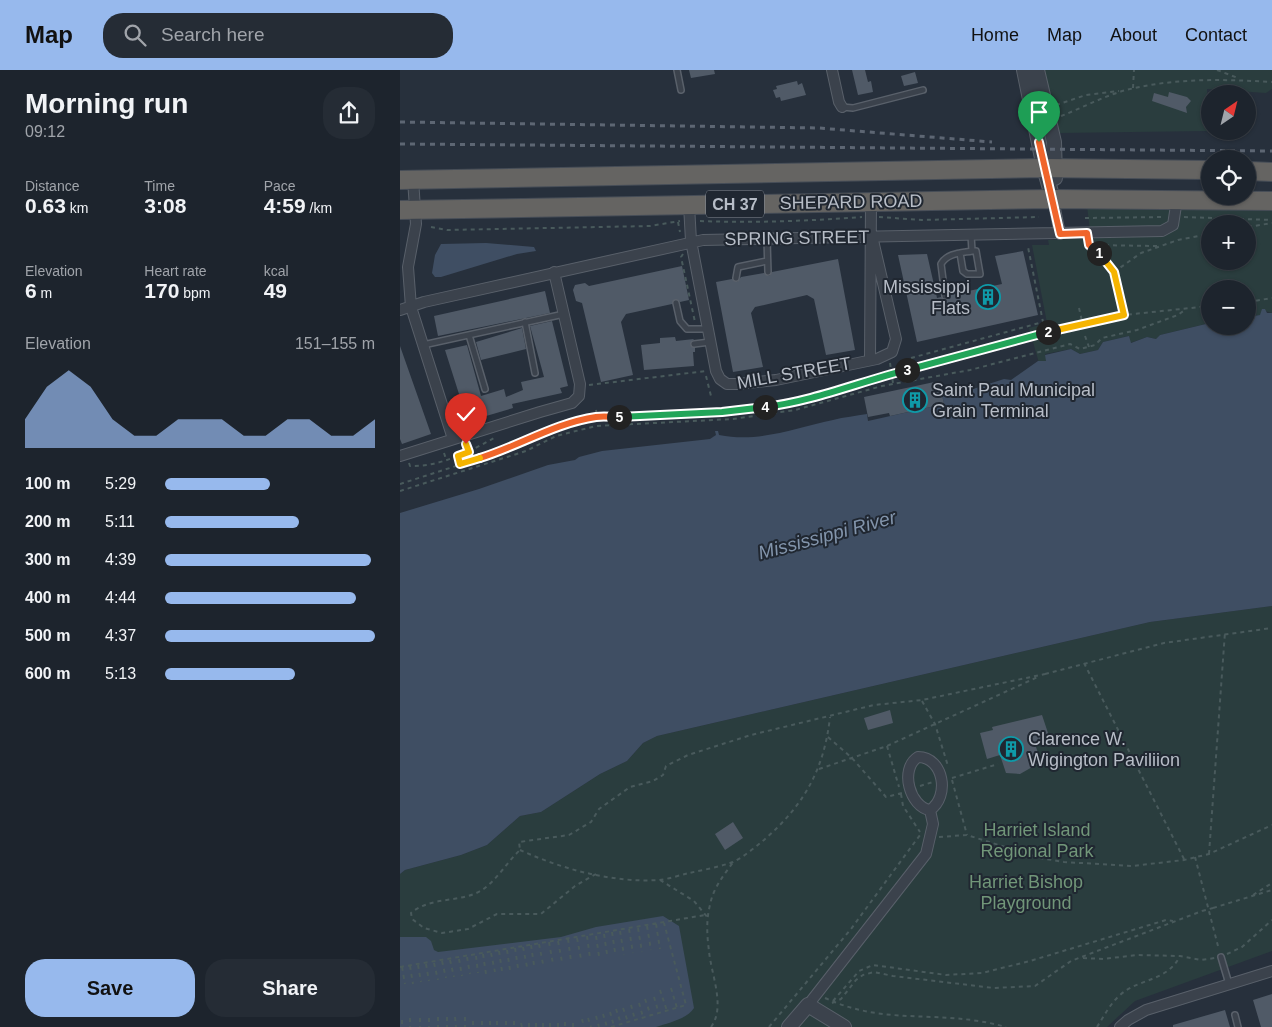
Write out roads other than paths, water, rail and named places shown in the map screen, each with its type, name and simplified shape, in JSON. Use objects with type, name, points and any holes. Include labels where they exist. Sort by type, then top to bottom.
[{"type":"highway","name":"SHEPARD ROAD","points":[[407,180],[1050,168],[1201,170]]},
{"type":"highway","points":[[1256,171],[1272,172]]},
{"type":"highway","name":"SHEPARD ROAD","points":[[408,210],[689,213],[871,209],[1053,199],[1272,201]]},
{"type":"street","points":[[832,70],[839,102],[842,107]]},
{"type":"street","points":[[1024,70],[1050,168],[1053,199],[1060,234]]},
{"type":"street","points":[[1037,70],[1054,142],[1050,168]]},
{"type":"street","points":[[407,180],[408,210],[416,224],[408,267],[410,307],[453,440]]},
{"type":"street","name":"SPRING STREET","points":[[400,310],[424,302],[686,239],[1060,234],[1168,230],[1175,220],[1177,200]]},
{"type":"street","points":[[870,360],[871,209]]},
{"type":"street","points":[[689,213],[686,239],[710,342]]},
{"type":"street","name":"MILL STREET","points":[[710,342],[716,371],[720,379],[727,384],[776,380],[887,356],[892,352],[896,339],[872,236]]},
{"type":"street","points":[[400,456],[567,405],[577,400],[580,384],[554,272]]},
{"type":"street","points":[[918,757],[931,760],[936,766],[943,788],[939,802],[930,810],[918,806],[907,773],[912,761],[918,757]]},
{"type":"street","points":[[796,1025],[808,1005],[926,854],[934,824],[930,810]]},
{"type":"street","points":[[1120,1027],[1146,1010],[1272,971]]},
{"type":"street","points":[[808,1005],[844,1027]]},
{"type":"lane","points":[[676,70],[681,90]]},
{"type":"lane","points":[[842,107],[853,108],[923,90]]},
{"type":"lane","points":[[970,235],[972,251]]},
{"type":"lane","points":[[767,239],[768,272]]},
{"type":"lane","points":[[945,296],[941,264],[946,257],[960,253],[976,251],[980,274],[967,274],[963,271],[960,253]]},
{"type":"lane","points":[[736,278],[738,267],[767,261]]},
{"type":"lane","points":[[676,303],[680,321],[687,328],[708,329]]},
{"type":"lane","points":[[423,345],[564,314]]},
{"type":"lane","points":[[525,322],[535,373]]},
{"type":"lane","points":[[469,335],[485,389]]},
{"type":"lane","points":[[694,344],[710,342]]},
{"type":"lane","points":[[1221,957],[1229,984]]},
{"type":"lane","points":[[1235,1016],[1238,1027]]},
{"type":"water","points":[[486,243],[534,247],[536,251],[517,254],[441,277],[435,277],[432,273],[435,255],[441,244]]},
{"type":"water","name":"Mississippi River","points":[[1262,309],[1265,309],[1267,313],[1272,313],[1272,606],[1150,622],[657,736],[643,743],[627,761],[600,774],[541,812],[520,816],[487,845],[461,855],[405,870],[400,874],[400,513],[479,489],[548,465],[575,460],[579,457],[602,451],[710,439],[716,435],[715,431],[718,431],[719,435],[734,437],[763,436],[846,417],[867,414],[868,421],[944,404],[942,395],[973,389],[1004,379],[1011,380],[1038,361],[1046,361],[1045,355],[1071,349],[1080,354],[1098,350],[1103,342],[1129,336],[1131,343],[1147,337],[1156,339],[1160,335],[1201,325],[1201,335],[1256,335],[1256,316],[1260,315]]},
{"type":"water","points":[[663,916],[679,926],[694,1008],[687,1015],[677,1020],[656,1027],[400,1027],[400,937],[426,937],[431,941],[434,950],[438,952],[561,937],[596,927]]},
{"type":"railway","points":[[400,122],[819,128],[992,142]]},
{"type":"railway","points":[[400,144],[1272,151]]},
{"type":"place","name":"Mississippi Flats","points":[[988,297]]},
{"type":"place","name":"Saint Paul Municipal Grain Terminal","points":[[915,400]]},
{"type":"place","name":"Clarence W. Wigington Paviliion","points":[[1011,749]]},
{"type":"park label","name":"Harriet Island Regional Park","points":[[1037,840]]},
{"type":"park label","name":"Harriet Bishop Playground","points":[[1026,892]]}]
